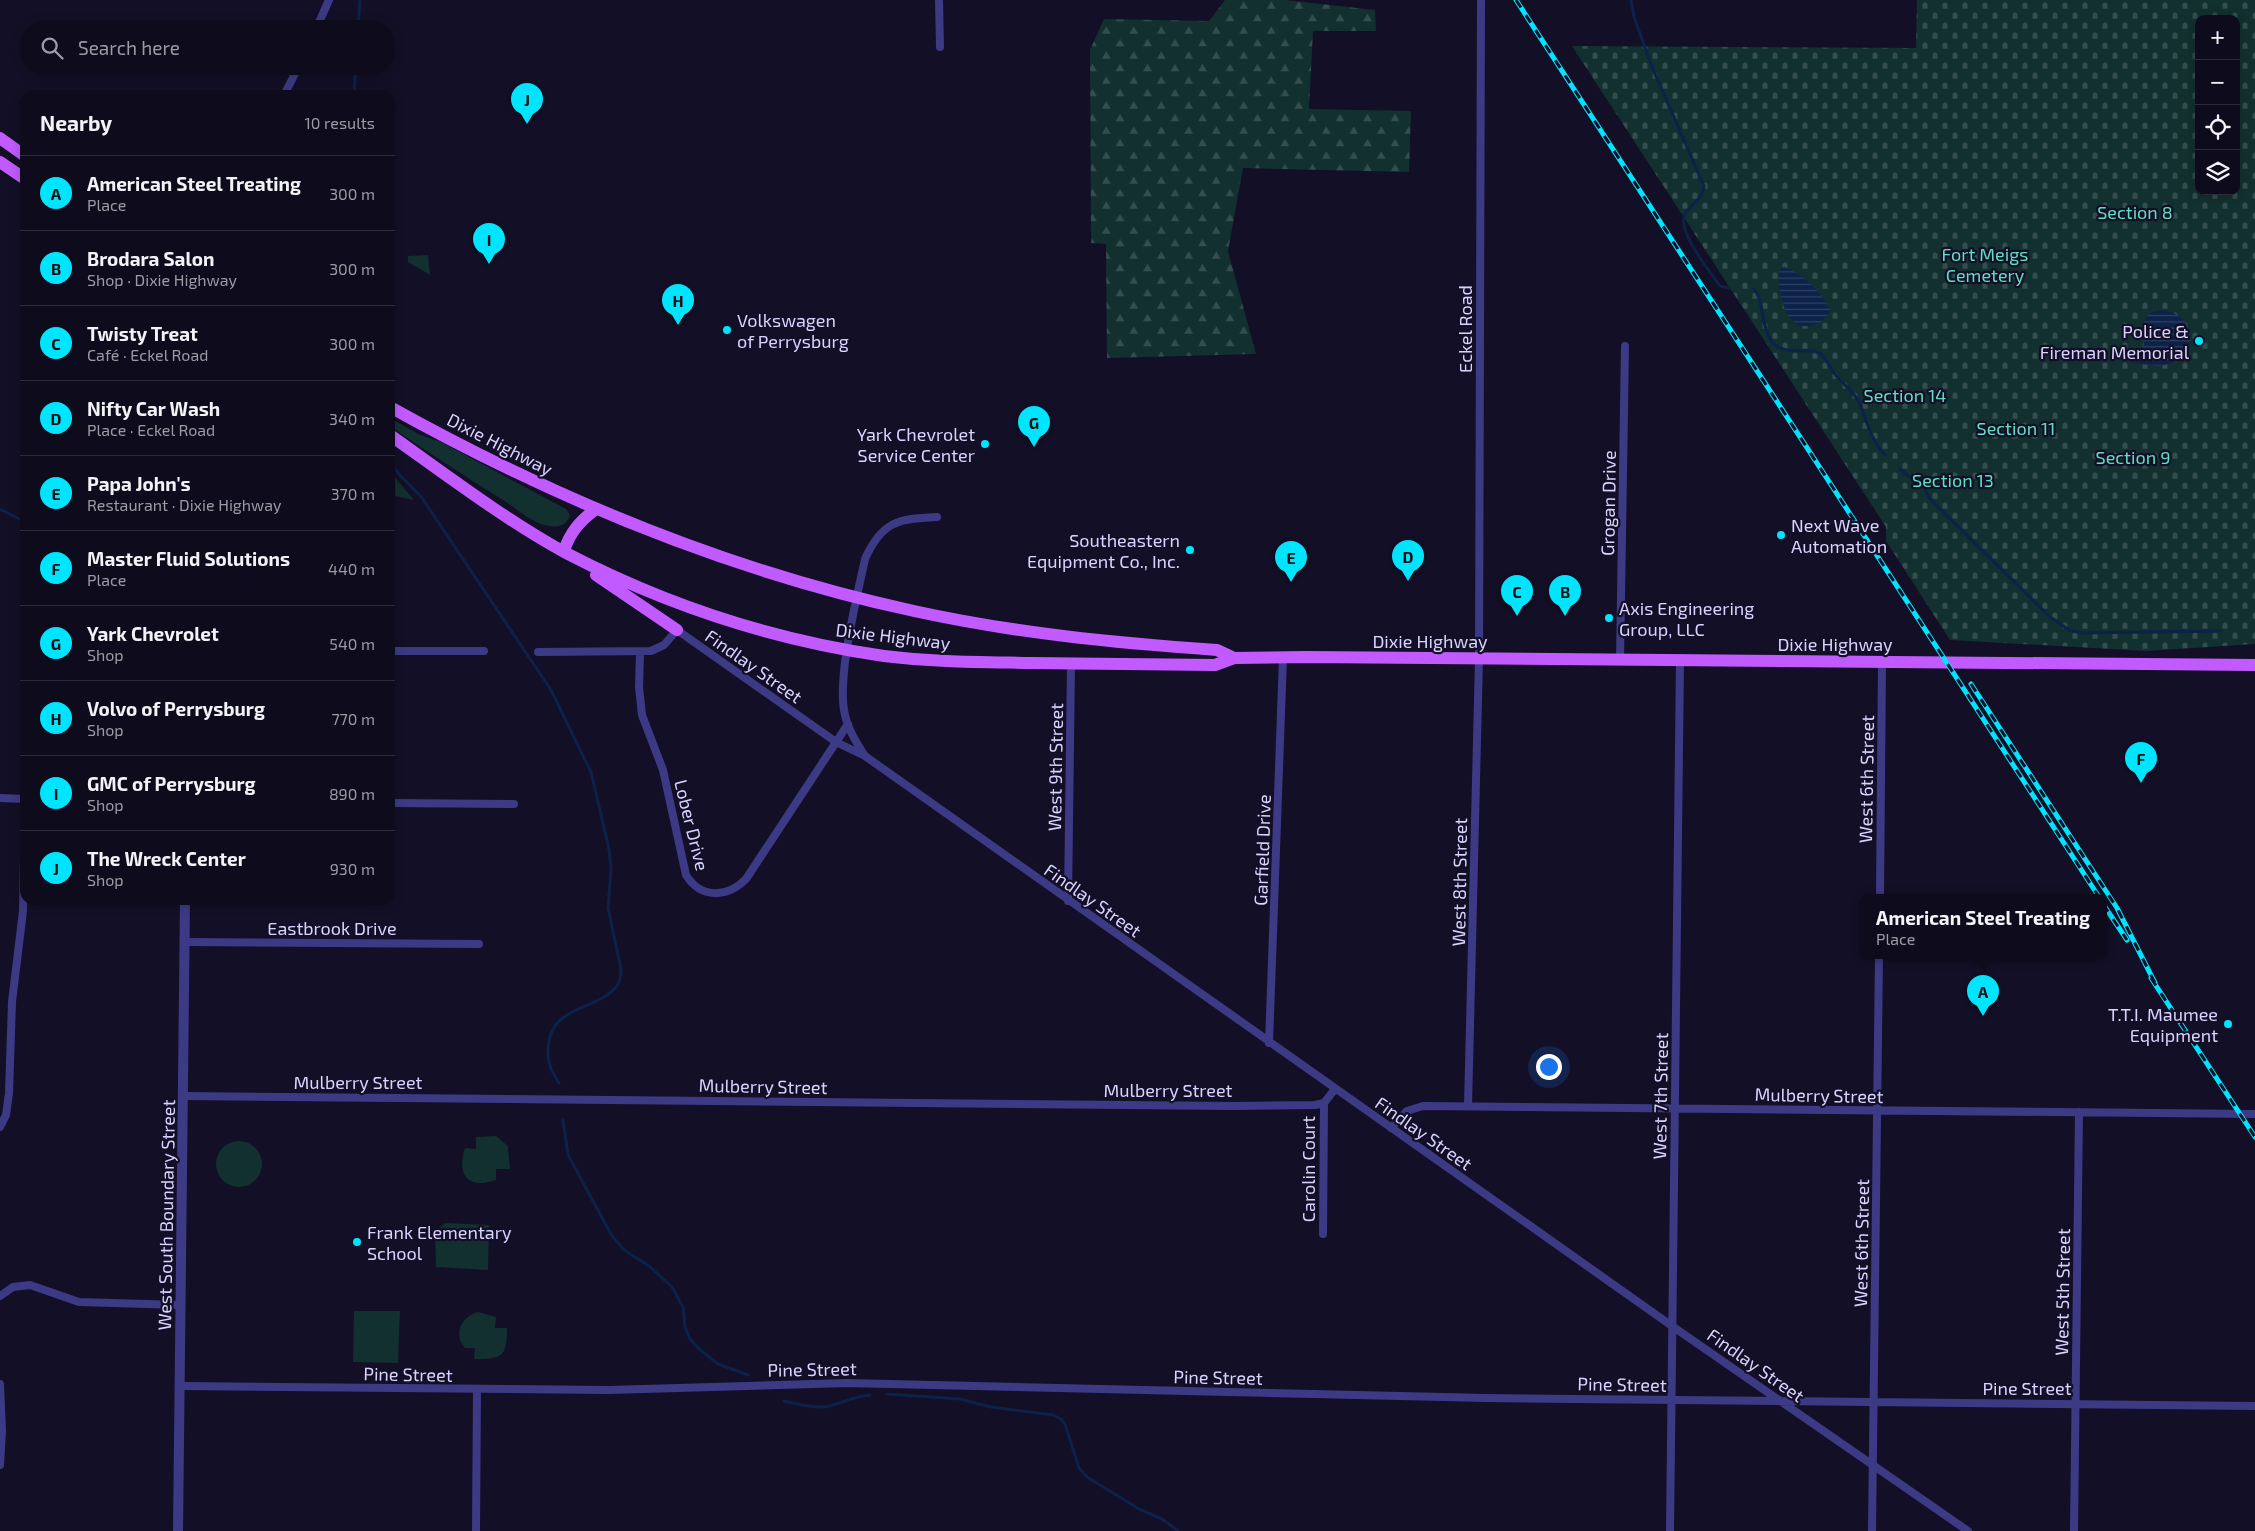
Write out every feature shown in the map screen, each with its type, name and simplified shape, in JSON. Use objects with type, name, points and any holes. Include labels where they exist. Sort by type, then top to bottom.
[{"type":"main road","points":[[0,138],[20,152]]},
{"type":"main road","points":[[0,162],[20,176]]},
{"type":"main road","name":"Dixie Highway","points":[[395,410],[499,464],[596,509],[670,540],[734,562],[857,598],[981,624],[1100,641],[1218,650],[1234,658]]},
{"type":"main road","name":"Dixie Highway","points":[[395,438],[564,551],[640,588],[705,614],[785,636],[848,650],[930,660],[1216,665],[1234,658],[2255,665]]},
{"type":"main road","points":[[596,509],[572,531],[564,551],[677,630]]},
{"type":"street","points":[[320,20],[329,0]]},
{"type":"street","points":[[939,0],[940,47]]},
{"type":"street","name":"Eckel Road","points":[[1479,659],[1482,0]]},
{"type":"street","points":[[287,90],[295,75]]},
{"type":"street","name":"Grogan Drive","points":[[1620,660],[1625,346]]},
{"type":"street","name":"Findlay Street","points":[[865,756],[844,715],[842,688],[865,559],[871,545],[893,522],[905,518],[937,517]]},
{"type":"street","points":[[538,652],[640,652],[658,648],[677,630]]},
{"type":"street","name":"Findlay Street","points":[[677,630],[836,742],[865,756],[1672,1326],[1968,1531]]},
{"type":"street","points":[[395,651],[484,652]]},
{"type":"street","name":"Lober Drive","points":[[640,652],[639,687],[642,715],[663,770],[686,875],[690,882],[703,890],[718,894],[725,893],[739,886],[746,879],[848,724]]},
{"type":"street","name":"Garfield Drive","points":[[1269,1042],[1283,658]]},
{"type":"street","name":"West 8th Street","points":[[1468,1106],[1479,659]]},
{"type":"street","name":"West 7th Street","points":[[1670,1531],[1680,660]]},
{"type":"street","name":"West 6th Street","points":[[1880,894],[1882,662]]},
{"type":"street","name":"West 9th Street","points":[[1068,901],[1071,663]]},
{"type":"street","points":[[0,798],[20,800]]},
{"type":"street","points":[[395,803],[514,804]]},
{"type":"street","points":[[0,1127],[6,1115],[9,1092],[12,1002],[23,905]]},
{"type":"street","name":"West South Boundary Street","points":[[178,1531],[185,905]]},
{"type":"street","name":"Eastbrook Drive","points":[[186,942],[479,944]]},
{"type":"street","name":"West 6th Street","points":[[1872,1531],[1879,959]]},
{"type":"street","points":[[1324,1103],[1335,1089]]},
{"type":"street","name":"Mulberry Street","points":[[184,1096],[1115,1105],[1324,1103]]},
{"type":"street","name":"Carolin Court","points":[[1323,1234],[1324,1103]]},
{"type":"street","name":"Mulberry Street","points":[[1391,1128],[1407,1111],[1415,1107],[1468,1106],[2255,1114]]},
{"type":"street","name":"West 5th Street","points":[[2074,1531],[2079,1112]]},
{"type":"street","points":[[0,1296],[12,1287],[30,1285],[79,1302],[180,1306]]},
{"type":"street","name":"Pine Street","points":[[180,1386],[610,1390],[847,1383],[1476,1398],[2255,1406]]},
{"type":"street","points":[[0,1384],[2,1430],[0,1465]]},
{"type":"street","points":[[476,1531],[477,1390]]},
{"type":"green space","points":[[1225,0],[1285,0],[1375,10],[1376,31],[1313,31],[1309,109],[1411,111],[1409,172],[1243,168],[1228,251],[1256,354],[1107,358],[1106,244],[1091,243],[1090,50],[1104,19],[1209,21]]},
{"type":"green space","name":"Fort Meigs Cemetery","points":[[1917,0],[2255,0],[2255,644],[2146,651],[1950,640],[1886,541],[1886,527],[1572,46],[1916,48]]},
{"type":"green space","points":[[428,255],[430,275],[408,262],[408,256]]},
{"type":"green space","points":[[395,421],[418,434],[441,442],[566,509],[570,515],[569,518],[565,523],[556,527],[543,525],[532,520],[395,429]]},
{"type":"green space","points":[[395,478],[414,500],[395,496]]},
{"type":"green space","points":[[496,1136],[508,1146],[510,1169],[496,1169],[496,1180],[486,1183],[478,1183],[467,1178],[463,1173],[462,1166],[465,1148],[476,1149],[476,1137]]},
{"type":"green space","points":[[239,1141],[252,1145],[258,1151],[262,1164],[258,1177],[252,1183],[239,1187],[226,1183],[220,1177],[216,1164],[220,1151],[226,1145]]},
{"type":"green space","points":[[445,1223],[489,1225],[488,1270],[436,1267],[435,1232]]},
{"type":"green space","points":[[354,1311],[400,1311],[398,1363],[353,1362]]},
{"type":"green space","points":[[478,1312],[496,1317],[495,1328],[507,1328],[506,1346],[501,1355],[497,1357],[474,1359],[475,1348],[465,1348],[461,1343],[459,1332],[463,1322],[467,1317]]},
{"type":"water","points":[[1784,267],[1804,278],[1826,303],[1830,309],[1823,320],[1812,326],[1800,325],[1787,314],[1780,294],[1779,280],[1780,269]]},
{"type":"water","points":[[2161,310],[2174,313],[2184,321],[2189,330],[2190,341],[2186,351],[2178,359],[2166,364],[2149,365],[2124,358],[2125,353],[2142,349],[2145,320],[2152,312]]},
{"type":"waterway","points":[[359,20],[360,0]]},
{"type":"waterway","points":[[1631,0],[1634,17],[1652,67],[1704,186],[1699,198],[1685,214],[1685,230],[1695,251],[1720,286],[1729,288]]},
{"type":"waterway","points":[[354,90],[355,75]]},
{"type":"waterway","points":[[1753,289],[1759,298],[1768,336],[1772,342],[1784,349],[1812,351],[1822,355],[1833,372],[1858,400],[1873,437],[1885,455]]},
{"type":"waterway","points":[[395,469],[422,498],[551,690],[591,772],[609,849],[611,869],[608,908],[621,976],[618,985],[607,995],[566,1016],[557,1023],[551,1033],[548,1057],[559,1083]]},
{"type":"waterway","points":[[1900,469],[1924,488],[1930,499],[2050,617],[2069,630],[2081,633],[2220,631]]},
{"type":"waterway","points":[[0,509],[20,519]]},
{"type":"waterway","points":[[563,1120],[568,1155],[612,1236],[624,1250],[649,1266],[672,1287],[683,1307],[685,1327],[690,1339],[699,1349],[718,1364],[748,1375]]},
{"type":"waterway","points":[[887,1394],[960,1399],[991,1407],[1053,1415],[1061,1419],[1065,1424],[1079,1468],[1087,1477],[1139,1509],[1162,1519],[1178,1531]]},
{"type":"waterway","points":[[784,1401],[824,1407],[870,1395]]},
{"type":"railway","points":[[1516,0],[2097,894]]},
{"type":"railway","points":[[1971,684],[2117,908],[2155,983]]},
{"type":"railway","points":[[2107,910],[2127,940]]},
{"type":"railway","points":[[2151,978],[2255,1137]]},
{"type":"place","name":"The Wreck Center","points":[[527,124]]},
{"type":"place","name":"GMC of Perrysburg","points":[[489,264]]},
{"type":"place","name":"Volvo of Perrysburg","points":[[678,325]]},
{"type":"place","name":"Volkswagen of Perrysburg","points":[[727,330]]},
{"type":"place","name":"Police & Fireman Memorial","points":[[2199,341]]},
{"type":"place","name":"Yark Chevrolet Service Center","points":[[985,444]]},
{"type":"place","name":"Yark Chevrolet","points":[[1034,447]]},
{"type":"place","name":"Next Wave Automation","points":[[1781,535]]},
{"type":"place","name":"Southeastern Equipment Co., Inc.","points":[[1190,550]]},
{"type":"place","name":"Nifty Car Wash","points":[[1408,581]]},
{"type":"place","name":"Papa John's","points":[[1291,582]]},
{"type":"place","name":"Twisty Treat","points":[[1517,616]]},
{"type":"place","name":"Brodara Salon","points":[[1565,616]]},
{"type":"place","name":"Axis Engineering Group, LLC","points":[[1609,618]]},
{"type":"place","name":"Master Fluid Solutions","points":[[2141,783]]},
{"type":"place","name":"American Steel Treating","points":[[1983,1016]]},
{"type":"place","name":"T.T.I. Maumee Equipment","points":[[2228,1024]]},
{"type":"place","name":"Frank Elementary School","points":[[357,1242]]},
{"type":"park label","name":"Section 8","points":[[2135,212]]},
{"type":"park label","name":"Section 14","points":[[1905,395]]},
{"type":"park label","name":"Section 11","points":[[2016,428]]},
{"type":"park label","name":"Section 9","points":[[2133,457]]},
{"type":"park label","name":"Section 13","points":[[1953,480]]}]
